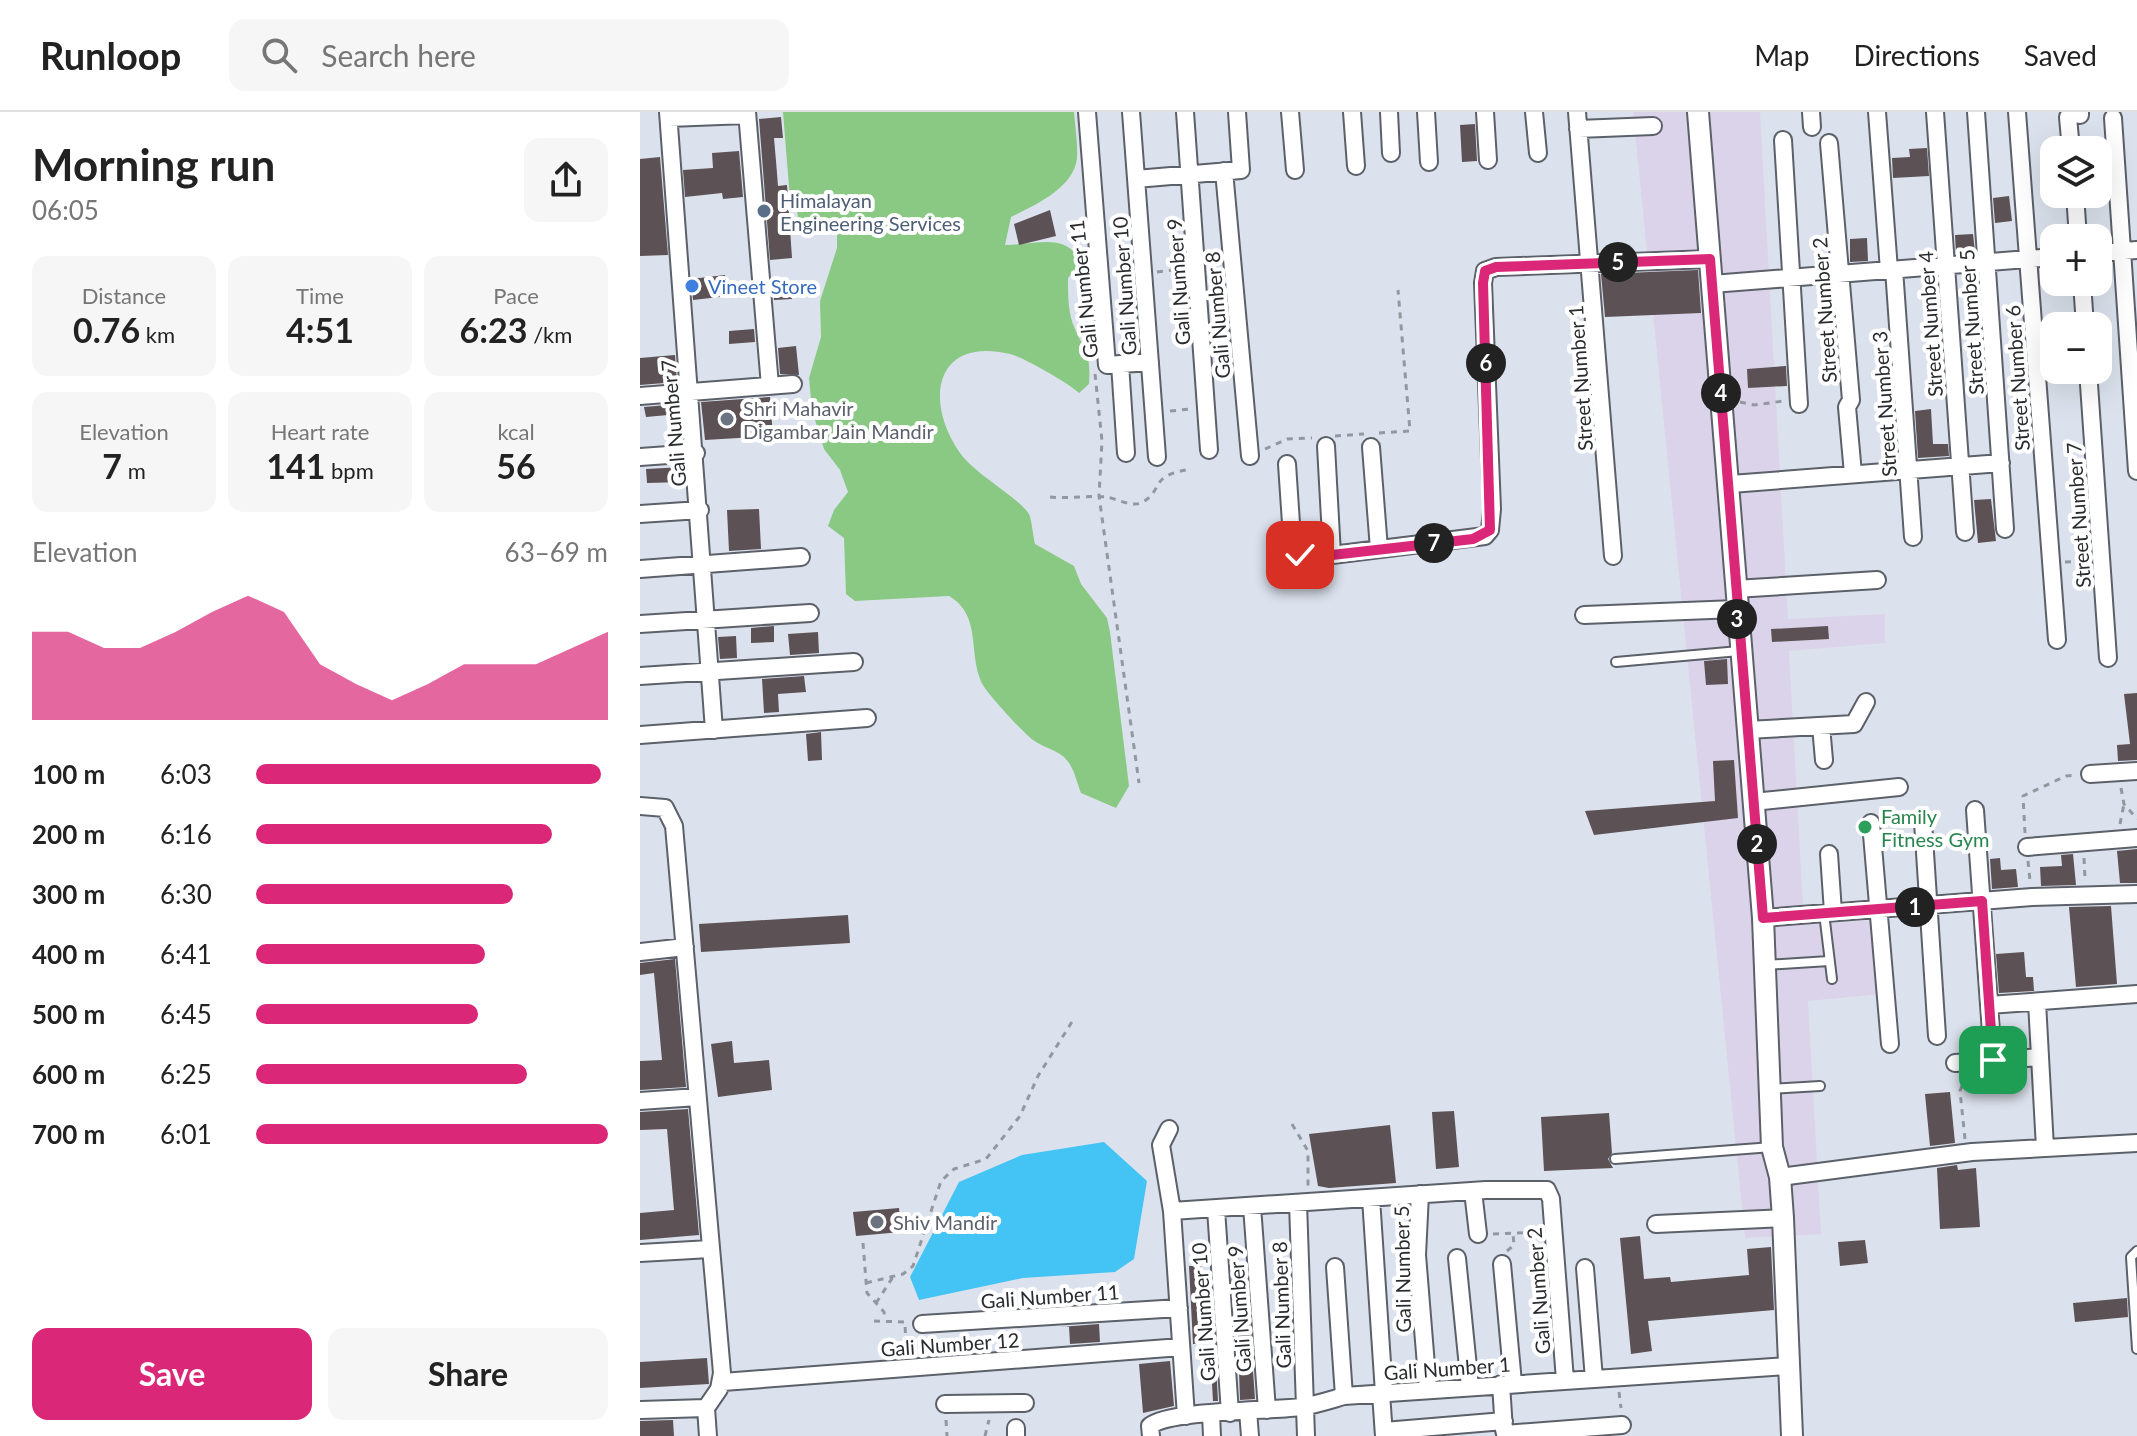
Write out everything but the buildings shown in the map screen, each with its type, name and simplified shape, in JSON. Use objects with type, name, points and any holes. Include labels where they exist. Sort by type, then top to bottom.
[{"type":"street","name":"Gali Number 11","points":[[1087,112],[1107,365],[1120,364],[1126,453]]},
{"type":"street","name":"Gali Number 10","points":[[1131,112],[1157,457]]},
{"type":"street","name":"Gali Number 9","points":[[1185,112],[1209,450]]},
{"type":"street","points":[[1136,179],[1241,170],[1237,112]]},
{"type":"street","points":[[1290,112],[1295,170]]},
{"type":"street","points":[[1352,112],[1356,166]]},
{"type":"street","points":[[1389,112],[1391,153]]},
{"type":"street","points":[[1426,112],[1429,162]]},
{"type":"street","points":[[1485,112],[1488,160]]},
{"type":"street","points":[[1534,112],[1538,153]]},
{"type":"street","points":[[1698,112],[1731,484],[1736,599],[1763,918],[1772,1147],[1780,1177],[1783,1218],[1792,1436]]},
{"type":"street","name":"Street Number 3","points":[[1877,112],[1913,537]]},
{"type":"street","name":"Street Number 5","points":[[1976,112],[2005,529]]},
{"type":"street","name":"Street Number 6","points":[[2017,112],[2057,640]]},
{"type":"street","points":[[669,115],[747,113],[770,386]]},
{"type":"street","name":"Street Number 4","points":[[1935,113],[1965,532]]},
{"type":"street","points":[[2073,136],[2076,114]]},
{"type":"street","name":"Gali Number 7","points":[[669,115],[714,730]]},
{"type":"street","points":[[2113,118],[2129,251],[2137,471]]},
{"type":"street","points":[[1577,120],[1653,126]]},
{"type":"street","name":"Street Number 1","points":[[1577,120],[1592,263],[1613,556]]},
{"type":"street","points":[[1783,140],[1799,400]]},
{"type":"street","name":"Street Number 2","points":[[1829,143],[1843,273],[1851,400],[1847,407],[1853,474]]},
{"type":"street","name":"Gali Number 8","points":[[1224,171],[1250,456]]},
{"type":"street","points":[[1287,464],[1294,549],[1308,557],[1473,539],[1490,530],[1485,271],[1496,267],[1710,259]]},
{"type":"street","points":[[1712,284],[2040,259]]},
{"type":"street","points":[[1120,364],[1150,362]]},
{"type":"street","points":[[640,396],[793,384]]},
{"type":"street","name":"Street Number 7","points":[[2089,384],[2108,658]]},
{"type":"street","points":[[1371,438],[1379,549]]},
{"type":"street","points":[[1325,440],[1332,555]]},
{"type":"street","points":[[640,457],[696,453]]},
{"type":"street","points":[[1731,484],[2001,463]]},
{"type":"street","points":[[640,514],[700,510]]},
{"type":"street","points":[[640,569],[801,557]]},
{"type":"street","points":[[1584,615],[1877,580]]},
{"type":"street","points":[[640,624],[810,613]]},
{"type":"street","points":[[640,676],[854,662]]},
{"type":"street","points":[[1747,730],[1854,724],[1866,702]]},
{"type":"street","points":[[640,735],[867,718]]},
{"type":"street","points":[[1821,726],[1824,760]]},
{"type":"street","points":[[2090,774],[2130,772]]},
{"type":"street","points":[[1753,802],[1899,787]]},
{"type":"street","points":[[640,806],[665,808],[671,815],[723,1382],[706,1408],[708,1436]]},
{"type":"street","points":[[1975,810],[1993,1060]]},
{"type":"street","points":[[1923,822],[1937,1036]]},
{"type":"street","points":[[1871,823],[1890,1044]]},
{"type":"street","points":[[2027,847],[2137,838]]},
{"type":"street","points":[[1828,913],[1829,854]]},
{"type":"street","points":[[1763,918],[1982,901],[2137,894]]},
{"type":"street","points":[[640,952],[685,947]]},
{"type":"street","points":[[1989,1005],[2137,994]]},
{"type":"street","points":[[2037,1002],[2045,1148]]},
{"type":"street","points":[[1955,1063],[2040,1057]]},
{"type":"street","points":[[640,1101],[697,1097]]},
{"type":"street","points":[[1169,1129],[1161,1145],[1172,1211],[1186,1416]]},
{"type":"street","points":[[1780,1177],[1972,1152],[2137,1143]]},
{"type":"street","name":"Gali Number 2","points":[[1473,1191],[1547,1190],[1551,1199],[1565,1380]]},
{"type":"street","points":[[1172,1211],[1473,1191],[1478,1234]]},
{"type":"street","name":"Gali Number 5","points":[[1420,1194],[1417,1255],[1428,1390]]},
{"type":"street","points":[[1371,1198],[1384,1434],[1622,1425]]},
{"type":"street","name":"Gali Number 8","points":[[1304,1202],[1306,1436]]},
{"type":"street","name":"Gali Number 9","points":[[1252,1206],[1267,1410]]},
{"type":"street","name":"Gali Number 10","points":[[1216,1209],[1230,1413]]},
{"type":"street","points":[[1656,1224],[1783,1218]]},
{"type":"street","points":[[640,1253],[710,1249]]},
{"type":"street","points":[[1457,1258],[1470,1387]]},
{"type":"street","points":[[1502,1264],[1507,1384],[1504,1430]]},
{"type":"street","points":[[1335,1267],[1344,1396]]},
{"type":"street","points":[[1585,1268],[1594,1379]]},
{"type":"street","name":"Gali Number 11","points":[[922,1324],[1179,1308]]},
{"type":"street","name":"Gali Number 12","points":[[723,1382],[1181,1347]]},
{"type":"street","name":"Gali Number 1","points":[[1151,1435],[1150,1426],[1156,1422],[1186,1416],[1304,1407],[1344,1396],[1787,1366]]},
{"type":"street","points":[[945,1404],[1025,1403]]},
{"type":"street","points":[[640,1410],[706,1408]]},
{"type":"street","points":[[1248,1411],[1250,1436]]},
{"type":"street","points":[[1211,1414],[1212,1436]]},
{"type":"street","points":[[1133,1436],[1151,1435]]},
{"type":"lane","points":[[1616,662],[1740,651]]},
{"type":"lane","points":[[1828,913],[1832,979]]},
{"type":"lane","points":[[1765,965],[1829,961]]},
{"type":"lane","points":[[1770,1089],[1820,1086]]},
{"type":"lane","points":[[1615,1159],[1772,1147]]},
{"type":"lane","points":[[2137,1251],[2131,1257],[2137,1349]]},
{"type":"path","points":[[1143,273],[1197,268]]},
{"type":"path","points":[[1250,456],[1287,439],[1371,438],[1410,431],[1398,290]]},
{"type":"path","points":[[1094,368],[1102,441],[1099,496],[1139,783]]},
{"type":"path","points":[[1722,399],[1767,404],[1799,400]]},
{"type":"path","points":[[1154,413],[1206,407]]},
{"type":"path","points":[[1050,497],[1077,500],[1099,496],[1142,503],[1164,476],[1186,470]]},
{"type":"path","points":[[2050,564],[2102,562]]},
{"type":"path","points":[[2117,840],[2130,772]]},
{"type":"path","points":[[2021,806],[2023,796],[2066,776],[2090,774]]},
{"type":"path","points":[[2124,804],[2137,819]]},
{"type":"path","points":[[2083,843],[2087,898]]},
{"type":"path","points":[[866,1283],[903,1274],[913,1266],[941,1181],[954,1169],[986,1159],[1020,1116],[1038,1076],[1075,1017]]},
{"type":"path","points":[[1972,1061],[1960,1091],[1965,1142],[1972,1152]]},
{"type":"path","points":[[1292,1124],[1310,1158],[1304,1202]]},
{"type":"path","points":[[1478,1234],[1554,1231]]},
{"type":"path","points":[[863,1243],[867,1293],[884,1312],[885,1320]]},
{"type":"path","points":[[876,1303],[893,1277]]},
{"type":"path","points":[[874,1321],[905,1322],[907,1368]]},
{"type":"path","points":[[1618,1377],[1622,1425]]},
{"type":"shaded area","points":[[1633,112],[1760,112],[1788,619],[1885,614],[1885,643],[1789,651],[1804,925],[1876,920],[1882,994],[1808,1001],[1821,1234],[1745,1238]]},
{"type":"green space","points":[[783,112],[1074,112],[1077,158],[1074,169],[1052,194],[1011,217],[1005,245],[1052,242],[1071,249],[1079,257],[1085,270],[1076,269],[1068,278],[1069,305],[1088,360],[1089,384],[1079,393],[1057,377],[1016,356],[985,351],[965,355],[951,364],[943,378],[940,395],[942,413],[960,453],[1024,507],[1030,517],[1035,544],[1074,566],[1081,584],[1107,618],[1129,786],[1116,808],[1081,793],[1066,759],[1029,737],[986,689],[978,673],[970,625],[960,604],[949,596],[855,601],[846,594],[844,538],[828,526],[834,510],[848,492],[840,470],[824,449],[812,410],[809,378],[821,337],[820,301],[837,248],[837,233],[830,227],[806,234],[799,225],[796,204],[790,199]]},
{"type":"water","points":[[1104,1142],[1147,1181],[1134,1259],[1115,1272],[1023,1278],[919,1300],[910,1277],[959,1182],[1022,1155]]},
{"type":"place","name":"Himalayan Engineering Services","points":[[764,211]]},
{"type":"place","name":"Vineet Store","points":[[692,286]]},
{"type":"place","name":"Shri Mahavir Digambar Jain Mandir","points":[[727,419]]},
{"type":"place","name":"Family Fitness Gym","points":[[1865,827]]},
{"type":"place","name":"Shiv Mandir","points":[[877,1222]]},
{"type":"route","points":[[1300,555],[1332,555],[1473,539],[1485,536],[1490,530],[1492,509],[1485,271],[1496,267],[1710,259],[1731,484],[1737,620],[1763,918],[1982,901],[1993,1060]]}]
